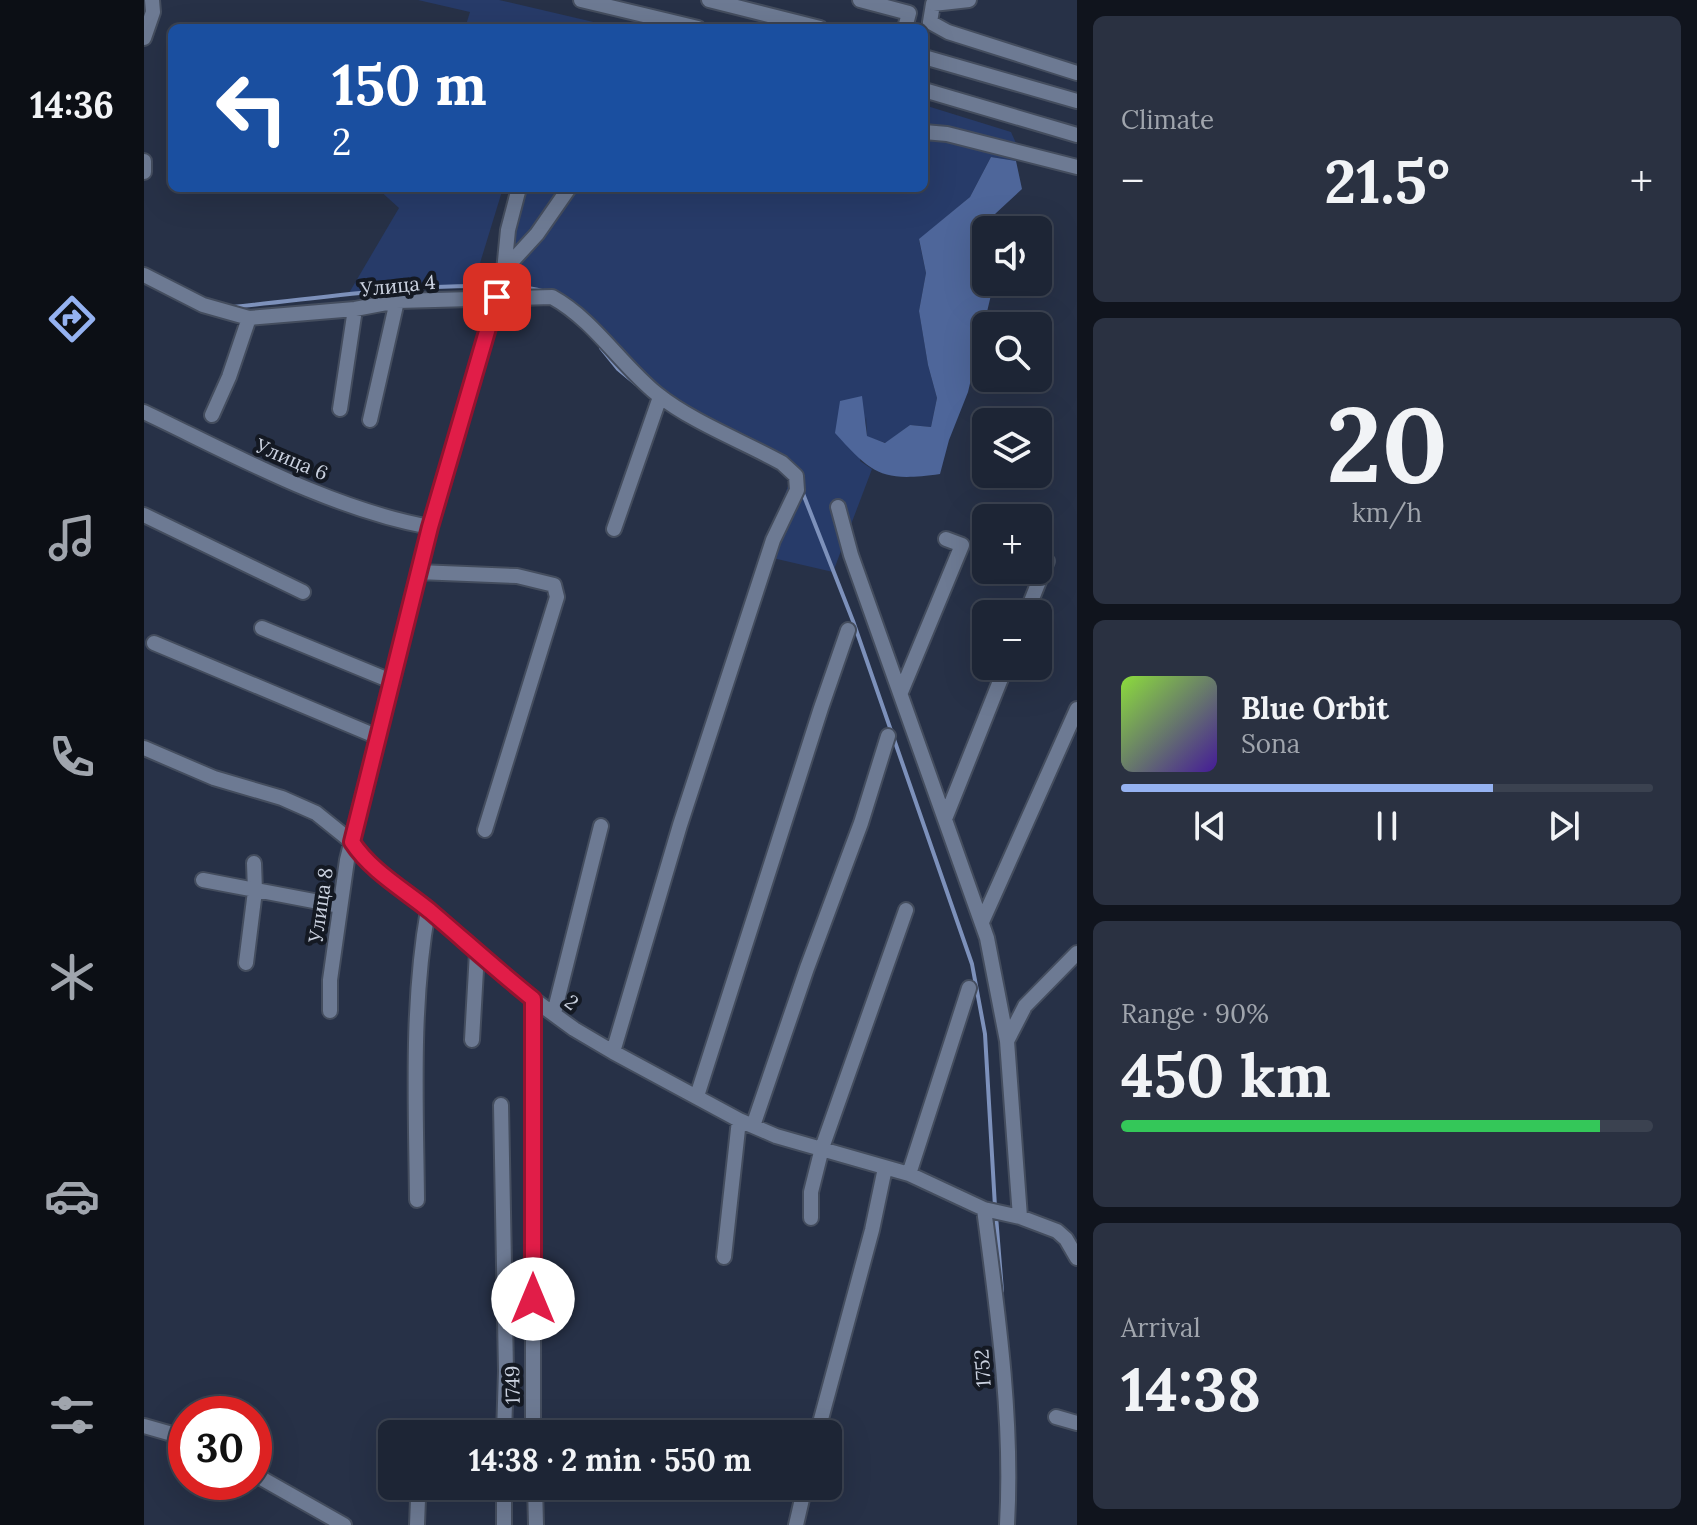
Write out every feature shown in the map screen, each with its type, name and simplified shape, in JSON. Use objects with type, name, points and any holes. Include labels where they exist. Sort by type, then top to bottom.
[{"type":"street","points":[[144,38],[153,12],[152,0]]},
{"type":"street","points":[[581,0],[681,24]]},
{"type":"street","points":[[709,0],[804,24]]},
{"type":"street","points":[[860,0],[909,13],[906,24]]},
{"type":"street","points":[[969,0],[933,4],[930,22],[948,32],[1077,73]]},
{"type":"street","points":[[928,58],[1077,101]]},
{"type":"street","points":[[928,91],[1077,135]]},
{"type":"street","points":[[928,132],[947,134],[1077,167]]},
{"type":"street","points":[[144,161],[144,172]]},
{"type":"street","name":"Улица 8","points":[[330,1011],[330,980],[352,842],[418,572],[504,271],[508,230],[518,192]]},
{"type":"street","points":[[504,271],[537,234],[566,192]]},
{"type":"street","name":"Улица 4","points":[[144,275],[203,305],[249,318],[355,309],[397,301],[552,297],[568,306],[591,327],[629,371],[660,397],[782,463],[796,476],[797,490],[773,540],[680,825],[613,1052]]},
{"type":"street","points":[[370,420],[397,301]]},
{"type":"street","points":[[340,409],[355,309]]},
{"type":"street","points":[[212,415],[249,318]]},
{"type":"street","points":[[614,529],[660,397]]},
{"type":"street","name":"Улица 6","points":[[144,412],[250,463],[348,505],[394,521],[430,527]]},
{"type":"street","points":[[838,507],[851,555],[982,922],[995,972],[1007,1041],[1020,1217]]},
{"type":"street","points":[[144,515],[303,592]]},
{"type":"street","points":[[901,692],[962,545],[946,539]]},
{"type":"street","points":[[418,572],[517,576],[554,585],[557,597],[485,830]]},
{"type":"street","points":[[262,628],[391,681]]},
{"type":"street","points":[[697,1096],[848,630]]},
{"type":"street","points":[[154,643],[378,737]]},
{"type":"street","points":[[945,819],[1000,680]]},
{"type":"street","points":[[982,922],[1077,709]]},
{"type":"street","points":[[724,1257],[746,1123],[861,823],[888,736]]},
{"type":"street","name":"2","points":[[144,748],[214,778],[282,798],[316,813],[352,842],[382,874],[533,999],[613,1052],[776,1136],[909,1174],[984,1209],[1020,1217],[1057,1231],[1066,1239],[1077,1258]]},
{"type":"street","points":[[554,1013],[601,826]]},
{"type":"street","points":[[246,963],[255,891],[254,863]]},
{"type":"street","points":[[203,880],[340,906]]},
{"type":"street","points":[[417,1200],[417,1002],[421,947],[428,910]]},
{"type":"street","points":[[811,1218],[811,1192],[822,1148],[906,910]]},
{"type":"street","points":[[472,1040],[477,952]]},
{"type":"street","points":[[1007,1041],[1025,1006],[1053,974],[1077,953]]},
{"type":"street","points":[[909,1174],[969,988]]},
{"type":"street","name":"1749","points":[[533,999],[533,1420]]},
{"type":"street","points":[[501,1105],[504,1420]]},
{"type":"street","points":[[821,1420],[872,1230],[885,1168]]},
{"type":"street","name":"1752","points":[[984,1209],[999,1323],[1010,1473],[1007,1525]]},
{"type":"street","points":[[1056,1417],[1077,1423]]},
{"type":"street","points":[[144,1426],[168,1433]]},
{"type":"street","points":[[272,1484],[344,1525]]},
{"type":"street","points":[[417,1525],[418,1500]]},
{"type":"street","points":[[504,1500],[504,1525]]},
{"type":"street","points":[[535,1500],[536,1525]]},
{"type":"street","points":[[796,1525],[802,1500]]},
{"type":"shaded area","points":[[418,0],[499,0],[602,24],[466,24],[470,12]]},
{"type":"shaded area","points":[[928,106],[1011,132],[1019,150],[1016,161],[991,157],[970,197],[919,240],[926,273],[919,311],[937,398],[931,427],[910,425],[886,443],[867,437],[866,417],[860,461],[872,469],[833,572],[764,556],[792,474],[658,402],[618,369],[558,296],[507,277],[521,192],[928,192]]},
{"type":"shaded area","points":[[991,157],[1016,161],[1022,189],[994,216],[972,216],[972,296],[991,296],[987,312],[972,312],[972,375],[940,474],[891,476],[870,467],[835,433],[840,401],[862,396],[867,436],[885,443],[910,425],[931,427],[937,398],[919,311],[926,273],[919,239],[970,197]]},
{"type":"shaded area","points":[[381,192],[502,192],[473,286],[349,293],[399,208]]},
{"type":"waterway","points":[[232,307],[447,287],[512,286],[545,292]]},
{"type":"waterway","points":[[601,348],[618,369],[636,384]]},
{"type":"waterway","points":[[802,491],[853,621],[972,964],[985,1034],[995,1207]]},
{"type":"waterway","points":[[996,1216],[1002,1291]]},
{"type":"route","points":[[497,297],[430,527],[352,842],[382,874],[533,999],[533,1299]]}]
